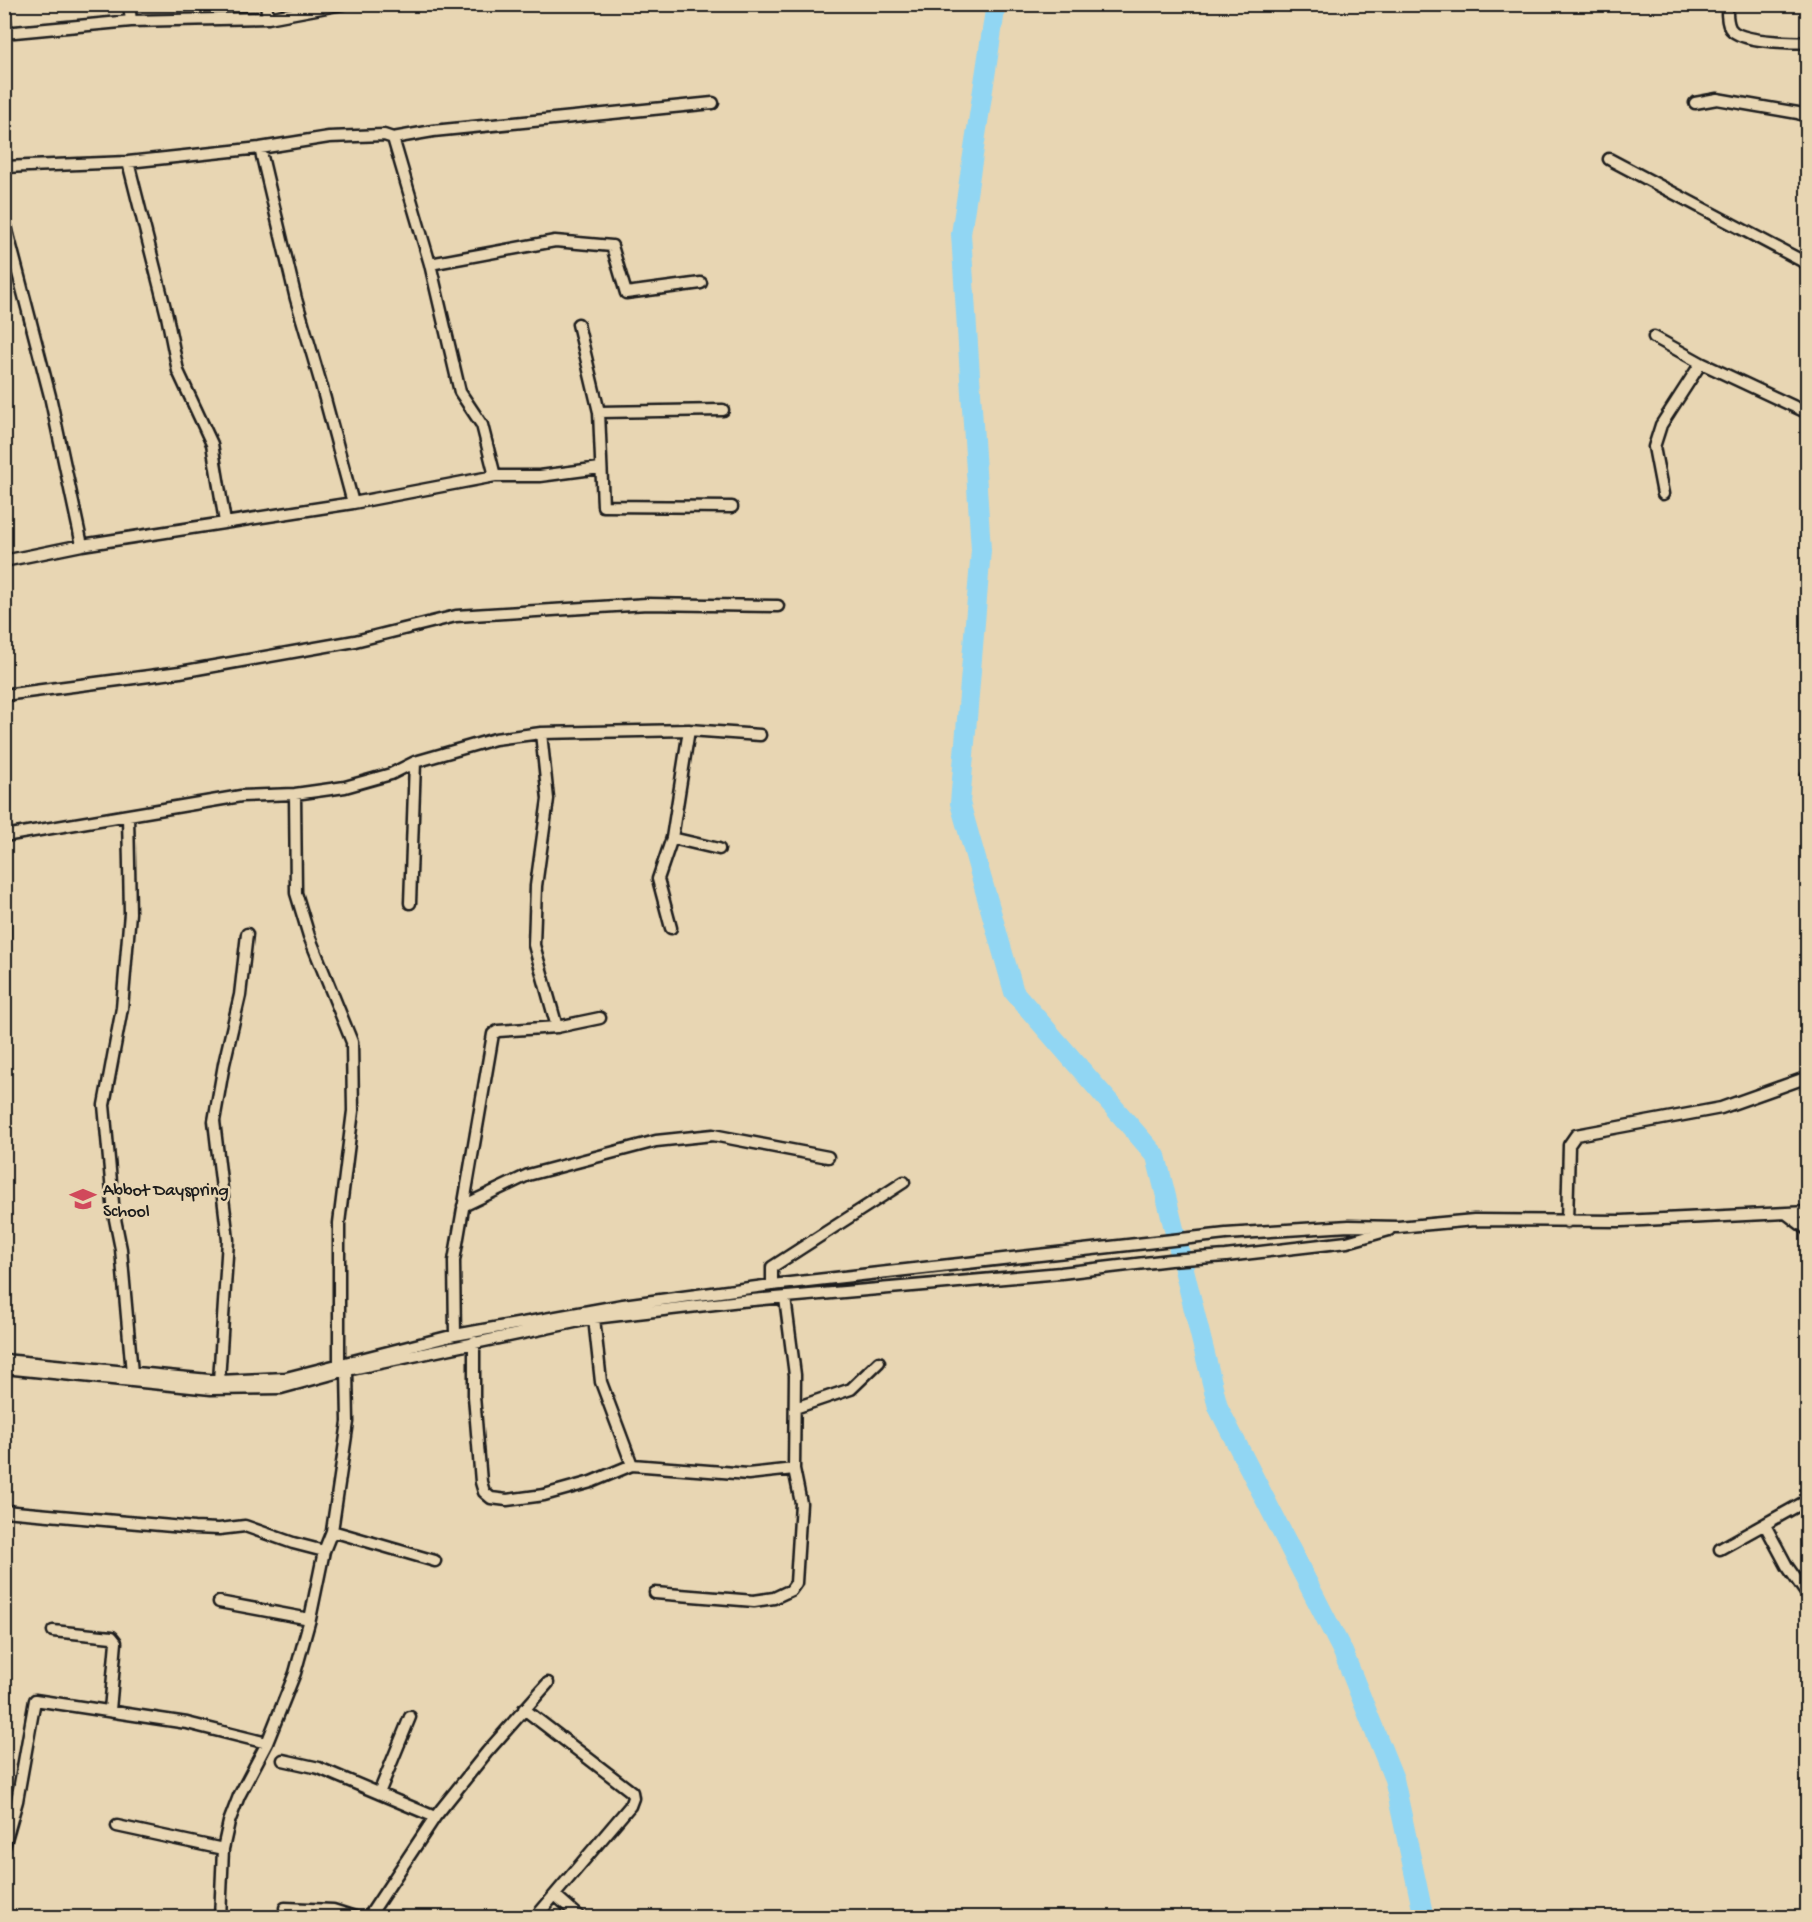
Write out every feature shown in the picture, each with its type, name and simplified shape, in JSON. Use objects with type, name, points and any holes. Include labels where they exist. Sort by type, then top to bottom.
[{"type":"street","points":[[129,4],[131,21]]},
{"type":"street","points":[[266,4],[268,18]]},
{"type":"street","points":[[4,15],[6,33],[131,21],[268,18],[343,4]]},
{"type":"street","points":[[1727,4],[1727,18],[1730,27],[1737,34],[1750,38],[1808,43]]},
{"type":"street","points":[[1695,103],[1717,99],[1798,113],[1808,117]]},
{"type":"street","points":[[4,167],[128,162],[260,148],[329,137],[384,135],[393,138],[433,131],[713,103]]},
{"type":"street","points":[[393,138],[430,264],[460,392],[482,425],[495,476]]},
{"type":"street","points":[[260,148],[296,299],[353,503]]},
{"type":"street","points":[[1609,159],[1808,264]]},
{"type":"street","points":[[128,162],[167,316],[178,372],[212,444],[225,522]]},
{"type":"street","points":[[4,219],[50,396],[82,545]]},
{"type":"street","points":[[430,264],[555,241],[612,246],[626,292],[701,283]]},
{"type":"street","points":[[578,324],[599,411],[603,506],[732,507]]},
{"type":"street","points":[[1654,337],[1701,363],[1808,413]]},
{"type":"street","points":[[1663,494],[1654,447],[1661,425],[1701,363]]},
{"type":"street","points":[[599,411],[723,410]]},
{"type":"street","points":[[4,561],[82,545],[353,503],[495,476],[540,476],[600,468]]},
{"type":"street","points":[[4,695],[180,672],[356,641],[456,616],[647,604],[778,606]]},
{"type":"street","points":[[671,928],[658,879],[672,837],[689,730]]},
{"type":"street","points":[[4,836],[241,796],[295,794],[345,787],[391,774],[416,762],[495,740],[541,733],[689,730],[760,735]]},
{"type":"street","points":[[541,733],[548,799],[536,886],[534,945],[557,1027]]},
{"type":"street","points":[[410,903],[416,762]]},
{"type":"street","points":[[220,1917],[223,1849],[229,1822],[239,1796],[267,1743],[295,1673],[310,1619],[324,1551],[332,1531],[348,1422],[343,1366],[339,1223],[353,1111],[352,1042],[309,936],[296,893],[295,794]]},
{"type":"street","points":[[128,816],[130,913],[122,1008],[104,1105],[114,1214],[121,1249],[132,1373]]},
{"type":"street","points":[[672,837],[719,849]]},
{"type":"street","points":[[4,920],[4,956]]},
{"type":"street","points":[[219,1381],[228,1240],[214,1121],[240,994],[247,934]]},
{"type":"street","points":[[455,1335],[454,1261],[493,1034],[498,1031],[557,1027],[600,1018]]},
{"type":"street","points":[[1567,1222],[1569,1145],[1576,1135],[1721,1108],[1808,1077]]},
{"type":"street","points":[[463,1206],[528,1175],[656,1141],[713,1135],[828,1157]]},
{"type":"street","points":[[772,1285],[772,1267],[904,1182]]},
{"type":"street","points":[[4,1368],[211,1389],[281,1388],[343,1366],[455,1335],[623,1305],[772,1285],[1226,1234],[1349,1226],[1398,1227],[1474,1220],[1567,1222],[1808,1212]]},
{"type":"street","points":[[1787,1214],[1808,1230]]},
{"type":"street","points":[[4,1360],[219,1381],[286,1378],[594,1318],[741,1300],[785,1298],[1226,1256],[1347,1242],[1398,1227]]},
{"type":"street","points":[[655,1593],[754,1601],[774,1598],[791,1590],[796,1583],[801,1503],[794,1469],[795,1375],[785,1298]]},
{"type":"street","points":[[594,1318],[601,1382],[632,1465]]},
{"type":"street","points":[[474,1342],[474,1396],[481,1482],[484,1492],[491,1498],[507,1500],[544,1495],[591,1482],[632,1465],[748,1474],[794,1469]]},
{"type":"street","points":[[795,1408],[850,1389],[879,1362]]},
{"type":"street","points":[[1720,1549],[1808,1500]]},
{"type":"street","points":[[4,1511],[194,1528],[219,1529],[245,1526],[324,1551]]},
{"type":"street","points":[[1766,1525],[1788,1566],[1808,1596]]},
{"type":"street","points":[[332,1531],[435,1561]]},
{"type":"street","points":[[219,1602],[310,1619]]},
{"type":"street","points":[[53,1631],[112,1637],[116,1642],[110,1710]]},
{"type":"street","points":[[368,1917],[435,1817],[548,1683]]},
{"type":"street","points":[[4,1847],[17,1801],[35,1700],[187,1723],[267,1743]]},
{"type":"street","points":[[524,1709],[632,1791],[633,1798],[630,1806],[535,1917]]},
{"type":"street","points":[[379,1793],[410,1717]]},
{"type":"street","points":[[283,1760],[319,1768],[435,1817]]},
{"type":"street","points":[[117,1826],[223,1849]]},
{"type":"street","points":[[555,1895],[581,1917]]},
{"type":"street","points":[[285,1908],[333,1910],[358,1917]]},
{"type":"waterway","points":[[996,4],[961,234],[981,550],[960,803],[1014,992],[1156,1156],[1218,1407],[1343,1652],[1394,1779],[1424,1918]]},
{"type":"place","name":"Abbot Dayspring School","points":[[83,1199]]}]
